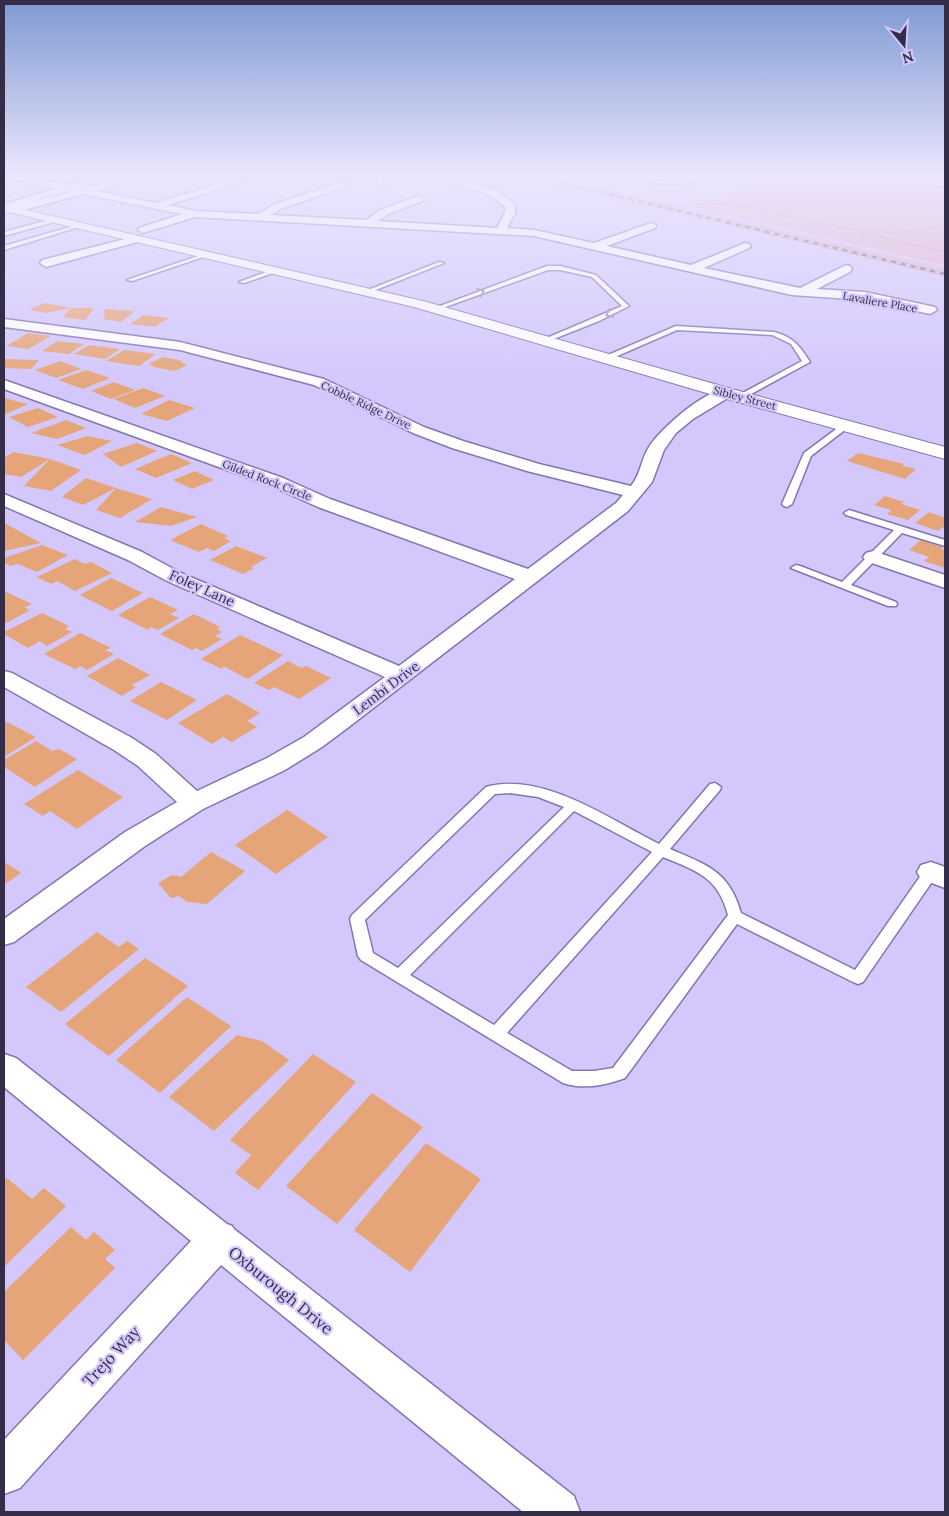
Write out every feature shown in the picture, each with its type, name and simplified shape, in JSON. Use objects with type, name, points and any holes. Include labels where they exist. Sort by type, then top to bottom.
[{"type":"street","points":[[46,263],[95,248]]},
{"type":"street","name":"Sibley Street","points":[[183,248],[206,255],[435,309],[734,396],[945,454]]},
{"type":"street","name":"Lavaliere Place","points":[[605,248],[801,292],[865,296],[930,310]]},
{"type":"street","points":[[693,268],[741,248]]},
{"type":"street","points":[[801,292],[846,269]]},
{"type":"street","name":"Cobble Ridge Drive","points":[[4,323],[198,349],[319,382],[434,436],[552,472],[636,492]]},
{"type":"street","name":"Gilded Rock Circle","points":[[4,384],[277,482],[324,503],[530,578]]},
{"type":"street","name":"Lembi Drive","points":[[4,934],[135,839],[194,804],[276,764],[313,742],[622,507],[636,492],[647,474],[656,449],[668,432],[693,411],[734,396]]},
{"type":"street","name":"Foley Lane","points":[[4,499],[135,556],[174,577],[402,676]]},
{"type":"street","points":[[873,557],[945,582]]},
{"type":"street","points":[[4,678],[139,755],[194,804]]},
{"type":"street","name":"Oxburough Drive","points":[[4,1068],[558,1512]]},
{"type":"street","name":"Trejo Way","points":[[4,1472],[218,1240]]},
{"type":"lane","points":[[130,280],[206,255]]},
{"type":"lane","points":[[366,292],[441,263]]},
{"type":"lane","points":[[435,309],[547,268],[560,268],[594,276],[626,306],[544,341]]},
{"type":"lane","points":[[242,282],[274,270]]},
{"type":"lane","points":[[605,358],[676,328],[772,333],[787,336],[796,344],[806,362],[734,396]]},
{"type":"lane","points":[[787,504],[807,455],[846,426]]},
{"type":"lane","points":[[849,513],[945,544]]},
{"type":"lane","points":[[844,586],[900,529]]},
{"type":"lane","points":[[796,568],[892,604]]},
{"type":"lane","points":[[496,1034],[661,851],[714,787]]},
{"type":"lane","points":[[735,916],[618,1072],[605,1078],[593,1080],[569,1078],[366,956],[357,918],[491,790],[501,789],[543,793],[708,872],[720,881],[730,899],[735,916],[858,978],[938,875]]},
{"type":"lane","points":[[399,976],[572,806]]},
{"type":"path","points":[[927,248],[945,252]]},
{"type":"shaded area","points":[[822,248],[857,248],[945,268],[945,277]]},
{"type":"shaded area","points":[[870,248],[945,248],[945,265]]},
{"type":"building","points":[[44,303],[71,308],[47,313],[29,310]]},
{"type":"building","points":[[71,308],[94,308],[85,320],[63,317]]},
{"type":"building","points":[[105,309],[135,311],[121,322],[104,319]]},
{"type":"building","points":[[144,315],[169,318],[155,327],[130,324]]},
{"type":"building","points":[[28,333],[51,336],[28,349],[6,346]]},
{"type":"building","points":[[57,341],[84,344],[69,354],[42,351]]},
{"type":"building","points":[[89,345],[120,349],[105,359],[74,354]]},
{"type":"building","points":[[124,350],[156,354],[139,366],[106,361]]},
{"type":"building","points":[[163,357],[183,361],[180,362],[188,365],[174,371],[148,364]]},
{"type":"building","points":[[4,359],[39,360],[31,369],[4,368]]},
{"type":"building","points":[[60,361],[81,369],[56,378],[35,370]]},
{"type":"building","points":[[86,370],[110,378],[83,389],[58,380]]},
{"type":"building","points":[[114,382],[135,390],[111,399],[91,391]]},
{"type":"building","points":[[143,388],[165,396],[135,408],[114,399]]},
{"type":"building","points":[[4,398],[28,404],[4,415]]},
{"type":"building","points":[[169,400],[195,408],[167,421],[141,414]]},
{"type":"building","points":[[38,408],[58,417],[28,427],[9,417]]},
{"type":"building","points":[[66,420],[86,428],[57,439],[31,433]]},
{"type":"building","points":[[88,436],[112,441],[85,455],[57,445]]},
{"type":"building","points":[[137,443],[157,451],[121,467],[103,454]]},
{"type":"building","points":[[13,452],[50,459],[21,477],[4,474],[4,458]]},
{"type":"building","points":[[858,453],[904,464],[902,466],[916,469],[905,479],[847,461]]},
{"type":"building","points":[[171,454],[192,463],[156,478],[135,469]]},
{"type":"building","points":[[50,459],[81,470],[51,491],[24,486]]},
{"type":"building","points":[[195,471],[214,480],[192,489],[173,480]]},
{"type":"building","points":[[86,478],[116,488],[83,505],[62,497]]},
{"type":"building","points":[[116,488],[152,499],[120,518],[96,510]]},
{"type":"building","points":[[885,496],[920,510],[908,520],[887,514],[891,510],[874,505]]},
{"type":"building","points":[[161,507],[197,517],[171,526],[135,522]]},
{"type":"building","points":[[929,512],[945,518],[945,528],[943,527],[938,531],[915,523]]},
{"type":"building","points":[[6,524],[41,543],[4,551],[4,525]]},
{"type":"building","points":[[201,524],[228,536],[224,538],[231,541],[214,551],[207,548],[199,552],[170,540]]},
{"type":"building","points":[[921,540],[942,547],[941,549],[945,550],[945,568],[924,561],[929,557],[909,550]]},
{"type":"building","points":[[42,545],[68,555],[37,572],[18,564],[10,566],[4,563],[4,558]]},
{"type":"building","points":[[236,546],[267,558],[243,574],[210,560]]},
{"type":"building","points":[[75,559],[85,564],[91,562],[112,573],[75,591],[57,581],[51,584],[37,577]]},
{"type":"building","points":[[111,578],[143,593],[112,611],[80,595]]},
{"type":"building","points":[[4,591],[32,604],[25,607],[29,611],[4,624]]},
{"type":"building","points":[[150,597],[178,610],[170,614],[179,618],[158,630],[151,627],[148,630],[118,615]]},
{"type":"building","points":[[42,613],[69,626],[65,629],[72,632],[47,646],[40,641],[28,648],[4,634],[4,632]]},
{"type":"building","points":[[194,614],[220,627],[217,629],[222,632],[215,636],[222,639],[202,651],[196,648],[192,650],[160,634]]},
{"type":"building","points":[[80,633],[111,648],[105,650],[114,654],[87,670],[80,666],[75,669],[44,654]]},
{"type":"building","points":[[240,635],[283,655],[248,679],[223,666],[222,669],[201,659]]},
{"type":"building","points":[[118,658],[150,675],[132,685],[136,687],[122,696],[87,676]]},
{"type":"building","points":[[288,661],[301,668],[306,666],[331,678],[299,699],[274,687],[269,690],[254,683]]},
{"type":"building","points":[[161,682],[197,700],[167,720],[130,701]]},
{"type":"building","points":[[227,694],[260,713],[247,721],[257,727],[232,742],[223,737],[212,744],[178,723]]},
{"type":"building","points":[[7,722],[36,737],[4,757],[4,723]]},
{"type":"building","points":[[36,741],[52,751],[59,749],[77,759],[35,787],[4,767],[4,760]]},
{"type":"building","points":[[78,770],[123,797],[77,829],[50,811],[43,816],[24,804]]},
{"type":"building","points":[[287,810],[328,837],[276,874],[235,845]]},
{"type":"building","points":[[211,852],[245,871],[207,904],[187,902],[179,896],[171,898],[158,883],[172,875],[181,877]]},
{"type":"building","points":[[4,862],[21,873],[4,885]]},
{"type":"building","points":[[97,932],[119,947],[127,941],[139,949],[61,1012],[26,987]]},
{"type":"building","points":[[145,958],[188,986],[109,1056],[65,1024]]},
{"type":"building","points":[[187,997],[231,1026],[160,1093],[116,1060]]},
{"type":"building","points":[[237,1035],[262,1041],[289,1060],[214,1131],[169,1097]]},
{"type":"building","points":[[313,1054],[356,1082],[258,1190],[235,1173],[251,1155],[230,1140]]},
{"type":"building","points":[[372,1093],[423,1127],[337,1224],[286,1186]]},
{"type":"building","points":[[426,1143],[481,1179],[410,1272],[354,1230]]},
{"type":"building","points":[[7,1178],[32,1199],[44,1188],[66,1206],[4,1267],[4,1180]]},
{"type":"building","points":[[71,1227],[86,1240],[94,1232],[115,1250],[105,1259],[115,1268],[23,1360],[4,1340],[4,1292]]},
{"type":"railway","points":[[834,248],[945,274]]}]
